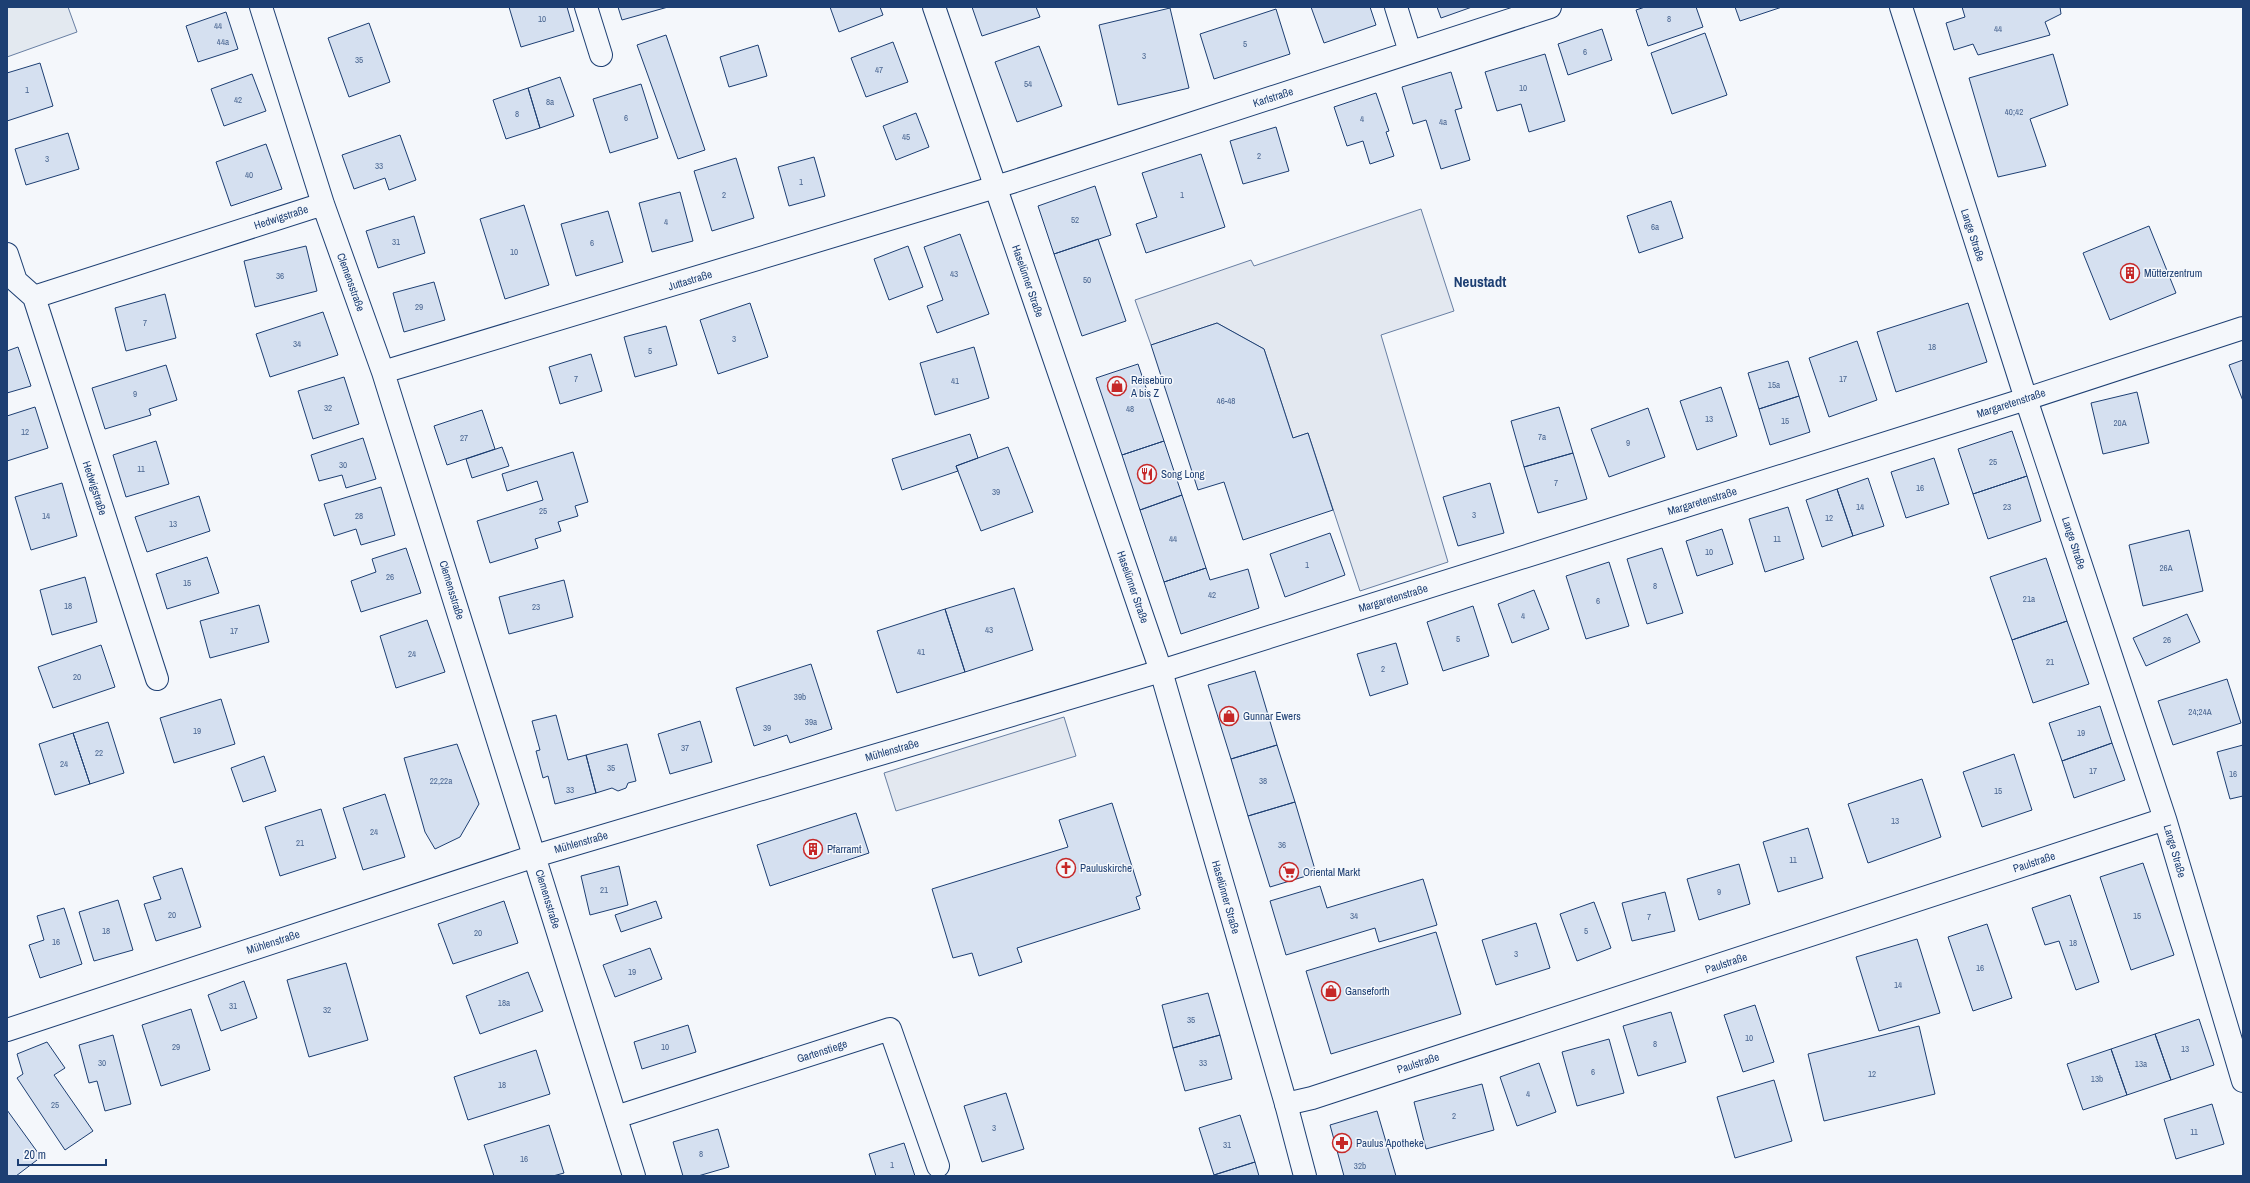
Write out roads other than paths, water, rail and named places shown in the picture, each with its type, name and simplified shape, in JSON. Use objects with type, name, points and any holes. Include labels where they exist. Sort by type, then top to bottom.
[{"type":"street","name":"Clemensstraße","points":[[261,7],[323,204],[383,372],[634,1176]]},
{"type":"street","points":[[586,7],[601,55]]},
{"type":"street","name":"Haselünner Straße","points":[[934,7],[1161,671],[1286,1104],[1305,1176]]},
{"type":"street","points":[[1396,7],[1410,52]]},
{"type":"street","name":"Karlstraße","points":[[996,187],[1550,7]]},
{"type":"street","name":"Lange Straße","points":[[1901,7],[2026,399],[2166,819],[2243,1081]]},
{"type":"street","name":"Juttastraße","points":[[383,372],[996,187]]},
{"type":"street","name":"Hedwigstraße","points":[[157,679],[34,296],[323,204]]},
{"type":"street","points":[[7,254],[16,281],[34,296]]},
{"type":"street","name":"Margaretenstraße","points":[[1161,671],[2026,399],[2243,328]]},
{"type":"street","name":"Mühlenstraße","points":[[7,1030],[535,856],[1161,671]]},
{"type":"street","name":"Paulstraße","points":[[1286,1104],[1327,1093],[2166,819]]},
{"type":"street","name":"Gartenstiege","points":[[616,1117],[890,1029],[938,1166]]},
{"type":"place","name":"Mütterzentrum","points":[[2130,273]]},
{"type":"place","name":"Reisebüro A bis Z","points":[[1117,386]]},
{"type":"place","name":"Song Long","points":[[1147,474]]},
{"type":"place","name":"Gunnar Ewers","points":[[1229,716]]},
{"type":"place","name":"Pfarramt","points":[[813,849]]},
{"type":"place","name":"Pauluskirche","points":[[1066,868]]},
{"type":"place","name":"Oriental Markt","points":[[1289,872]]},
{"type":"place","name":"Ganseforth","points":[[1331,991]]},
{"type":"place","name":"Paulus Apotheke","points":[[1342,1143]]},
{"type":"district","name":"Neustadt","points":[[1480,281]]}]
